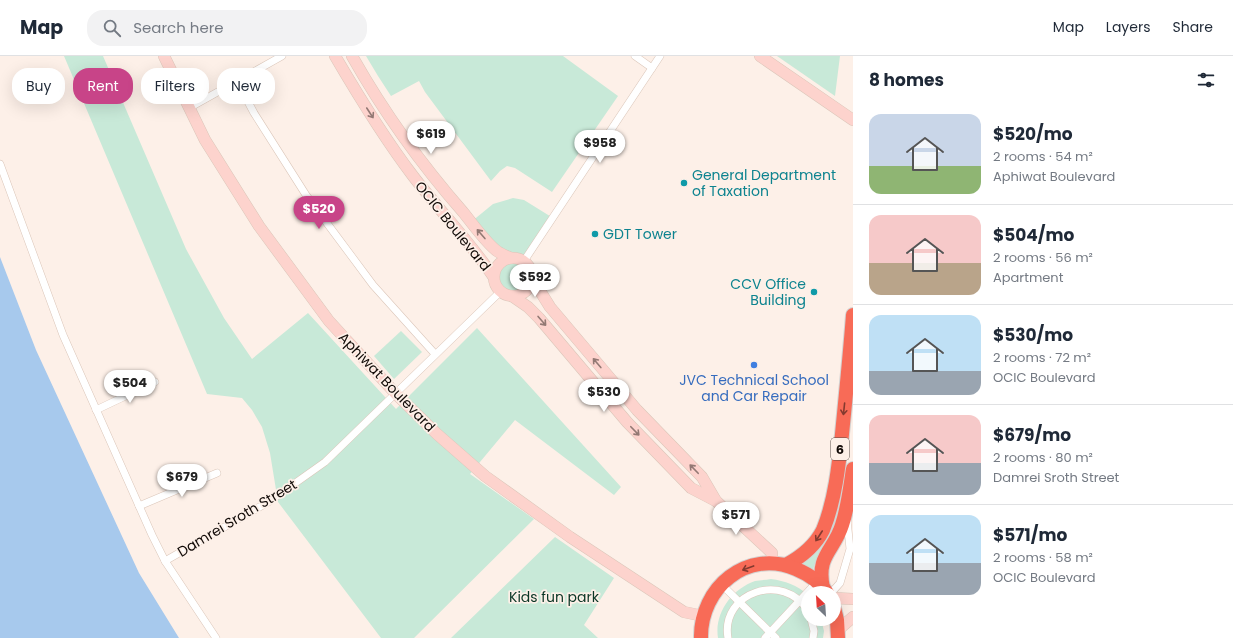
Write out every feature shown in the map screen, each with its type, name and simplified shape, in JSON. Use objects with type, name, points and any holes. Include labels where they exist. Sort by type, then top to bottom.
[{"type":"highway","name":"6","points":[[779,564],[800,557],[811,547],[822,531],[828,517],[840,454],[853,314]]},
{"type":"highway","name":"6","points":[[824,586],[821,572],[823,561],[840,531],[846,512],[853,469]]},
{"type":"highway","name":"6","points":[[701,638],[703,616],[709,601],[721,584],[732,575],[744,569],[759,564],[779,564],[804,572],[821,586]]},
{"type":"street","name":"Aphiwat Boulevard","points":[[164,56],[205,140],[259,226],[329,321],[396,394],[437,434],[485,476],[570,537],[684,612],[703,616]]},
{"type":"street","points":[[260,68],[282,56]]},
{"type":"street","name":"OCIC Boulevard","points":[[336,56],[360,98],[413,176],[483,261],[493,276]]},
{"type":"street","name":"OCIC Boulevard","points":[[352,56],[388,116],[425,166],[486,240],[497,251],[511,258]]},
{"type":"street","points":[[635,56],[652,68]]},
{"type":"street","points":[[524,262],[660,56]]},
{"type":"street","points":[[761,56],[853,120]]},
{"type":"street","points":[[189,108],[217,92]]},
{"type":"street","points":[[249,104],[306,195],[373,285],[435,354]]},
{"type":"street","points":[[0,164],[63,335],[139,506],[165,561],[216,638]]},
{"type":"street","points":[[716,501],[702,477],[637,410],[550,307],[532,278],[529,266],[518,258],[504,260],[499,264],[495,269],[493,276],[494,282],[500,292],[512,296],[528,307],[627,422],[691,488],[716,501],[772,553],[779,564]]},
{"type":"street","points":[[512,296],[519,295],[526,291],[532,278]]},
{"type":"street","name":"Damrei Sroth Street","points":[[165,561],[270,501],[324,462],[500,292]]},
{"type":"street","points":[[96,410],[155,382]]},
{"type":"street","points":[[139,506],[217,474]]},
{"type":"street","points":[[832,586],[840,583],[850,548],[846,512]]},
{"type":"street","points":[[721,584],[768,635],[776,638]]},
{"type":"street","points":[[728,638],[727,632],[729,618],[746,597],[759,591],[771,589],[783,591],[800,600],[768,635]]},
{"type":"street","points":[[841,598],[853,599]]},
{"type":"street","points":[[838,634],[853,617]]},
{"type":"street","points":[[813,626],[813,638]]},
{"type":"green space","points":[[64,56],[103,56],[108,68],[73,68],[73,77]]},
{"type":"green space","points":[[366,56],[563,56],[618,96],[552,192],[515,168],[507,166],[491,181],[425,92],[419,81],[391,96]]},
{"type":"green space","points":[[777,56],[840,56],[835,96]]},
{"type":"green space","points":[[84,104],[124,104],[186,249],[224,318],[252,359],[308,313],[396,409],[477,328],[621,487],[614,495],[515,420],[470,474],[534,519],[414,638],[381,638],[278,502],[270,453],[262,427],[252,410],[242,398],[207,394]]},
{"type":"green space","points":[[513,198],[524,200],[553,218],[524,261],[518,258],[511,258],[471,222],[493,204]]},
{"type":"green space","points":[[513,263],[523,267],[527,277],[523,287],[513,291],[503,287],[499,277],[503,267]]},
{"type":"green space","points":[[401,331],[422,352],[394,379],[374,356]]},
{"type":"green space","points":[[852,394],[847,456],[839,510],[833,528],[817,557],[813,571],[801,563],[815,551]]},
{"type":"green space","name":"Kids fun park","points":[[555,537],[614,578],[584,625],[598,638],[451,638]]},
{"type":"green space","points":[[771,579],[791,584],[801,590],[801,626],[823,626],[823,638],[718,638],[717,629],[719,620],[726,603],[739,590],[755,581]]},
{"type":"water","points":[[0,257],[36,350],[139,573],[179,638],[0,638]]},
{"type":"place","name":"General Department of Taxation","points":[[684,183]]},
{"type":"place","name":"GDT Tower","points":[[595,234]]},
{"type":"place","name":"CCV Office Building","points":[[814,292]]},
{"type":"place","name":"JVC Technical School and Car Repair","points":[[754,365]]}]
